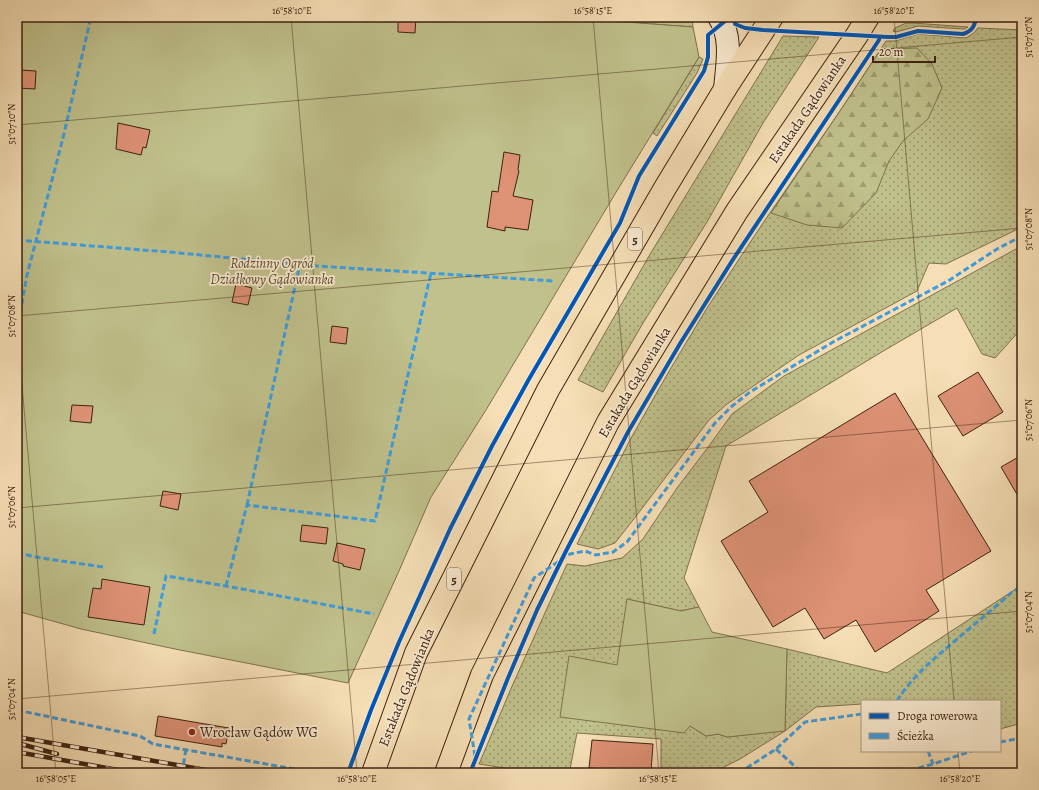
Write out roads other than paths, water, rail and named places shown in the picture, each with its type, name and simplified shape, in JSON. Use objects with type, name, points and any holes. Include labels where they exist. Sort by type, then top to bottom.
[{"type":"main road","name":"Estakada Gądowianka","points":[[373,773],[416,653],[548,390],[665,188],[725,89],[772,17]]},
{"type":"main road","name":"Estakada Gądowianka","points":[[446,773],[482,675],[608,422],[737,211],[868,17]]},
{"type":"street","points":[[719,17],[723,24],[727,39],[728,60],[725,89]]},
{"type":"railway","points":[[17,737],[223,773]]},
{"type":"railway","points":[[17,743],[57,754]]},
{"type":"railway","points":[[17,752],[135,773]]},
{"type":"railway","points":[[17,771],[30,773]]},
{"type":"place","name":"Wrocław Gądów WG","points":[[192,732]]},
{"type":"park label","name":"Rodzinny Ogród Działkowy Gądowianka","points":[[272,272]]}]
